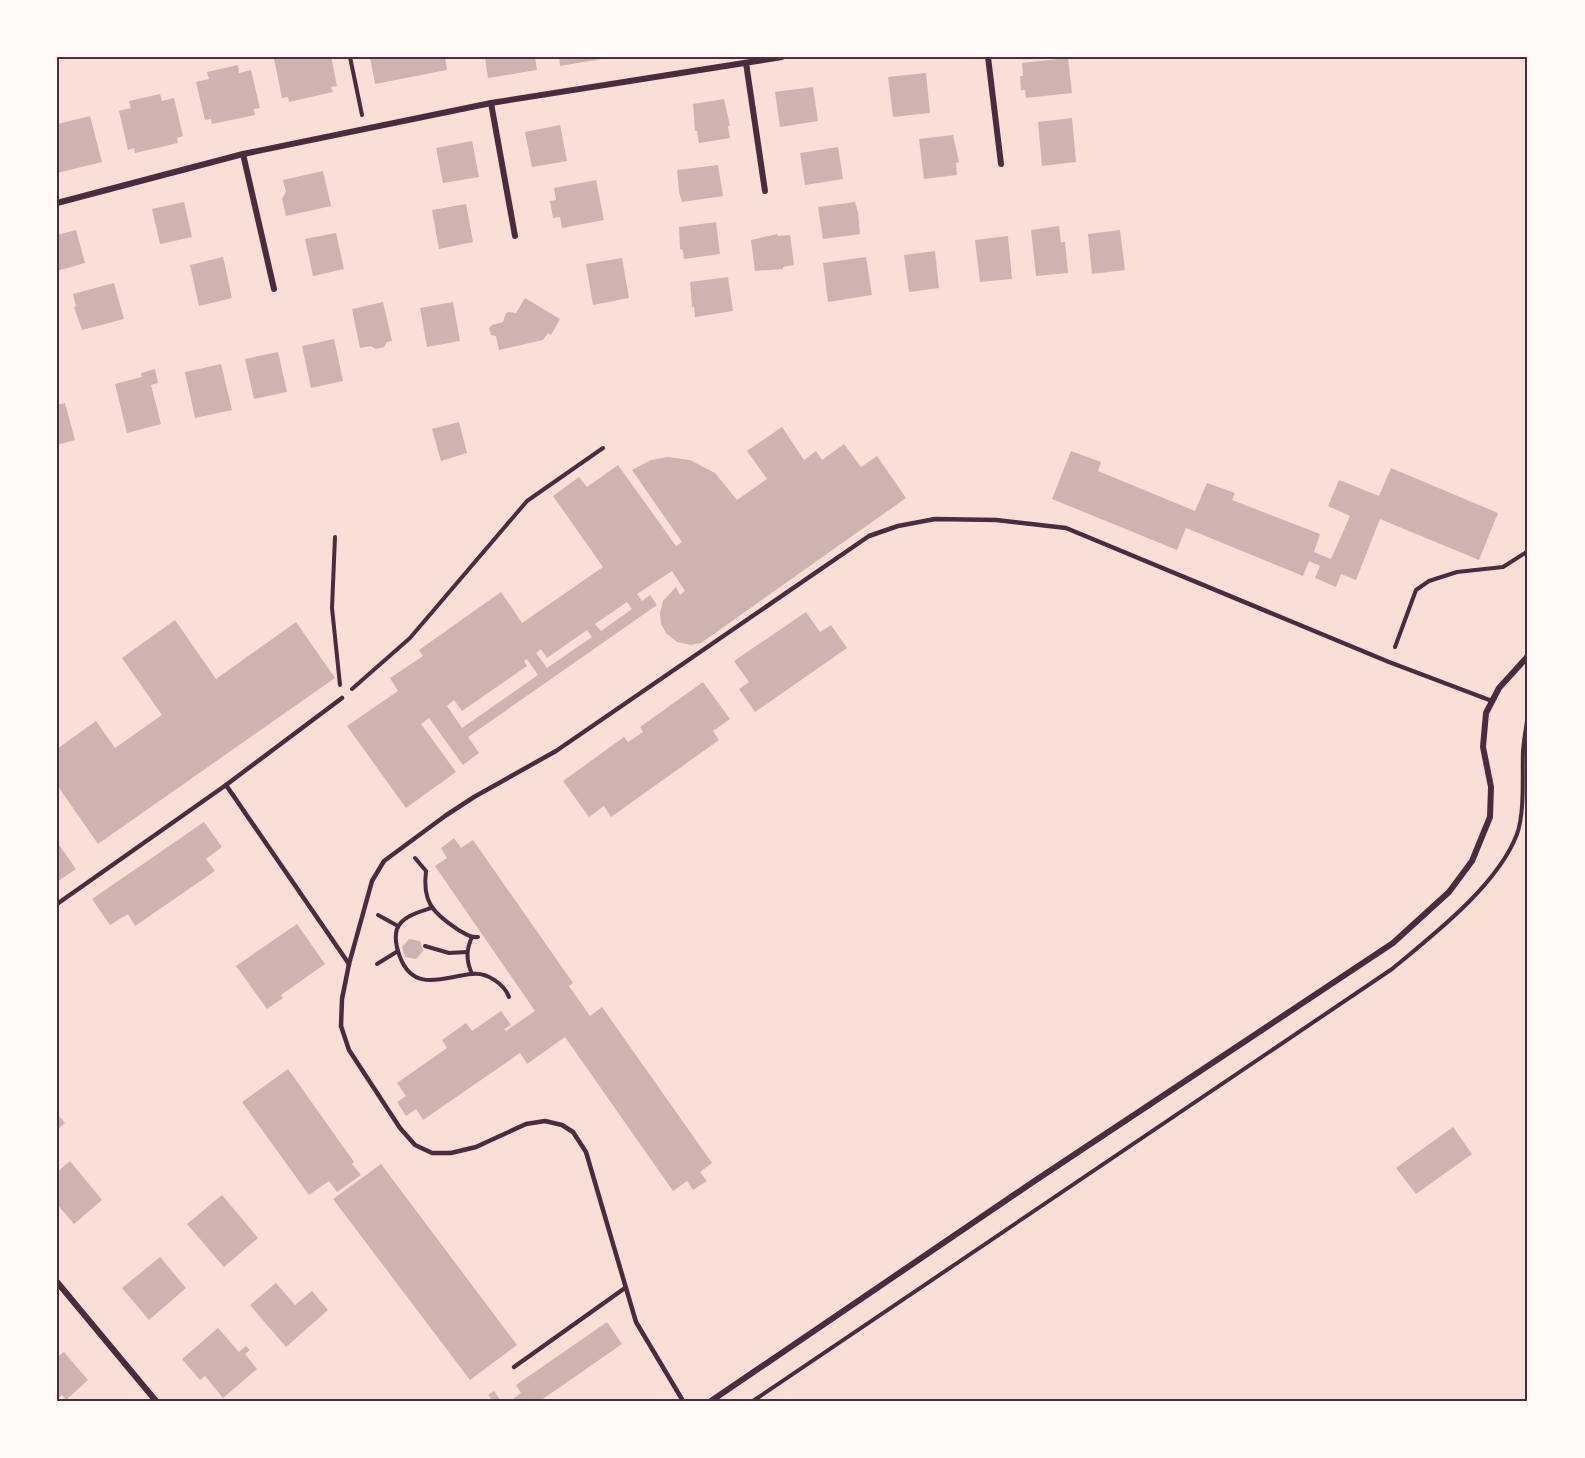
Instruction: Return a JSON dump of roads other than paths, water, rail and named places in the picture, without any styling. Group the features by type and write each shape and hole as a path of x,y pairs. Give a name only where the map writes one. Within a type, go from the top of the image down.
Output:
{"street":[{"path":"57,203 243,154 490,103 782,57"},
{"path":"988,57 1001,164"},
{"path":"746,63 765,191"},
{"path":"490,103 515,236"},
{"path":"243,154 274,289"},
{"path":"711,1401 1033,1182 1393,943 1449,892 1472,861 1490,817 1491,788 1483,747 1486,712 1498,688 1528,656"},
{"path":"57,1282 156,1401"}],"lane":[{"path":"682,1401 636,1322 586,1152 573,1132 562,1125 545,1121 526,1124 476,1147 451,1153 432,1153 415,1144 400,1128 349,1050 340,1026 342,999 349,964 372,881 384,861 474,797 556,751 869,536 907,524 935,519 996,520 1066,528 1389,662 1492,701"},
{"path":"57,904 226,785 342,698"},
{"path":"226,785 349,964"},
{"path":"514,1367 626,1288"}]}
